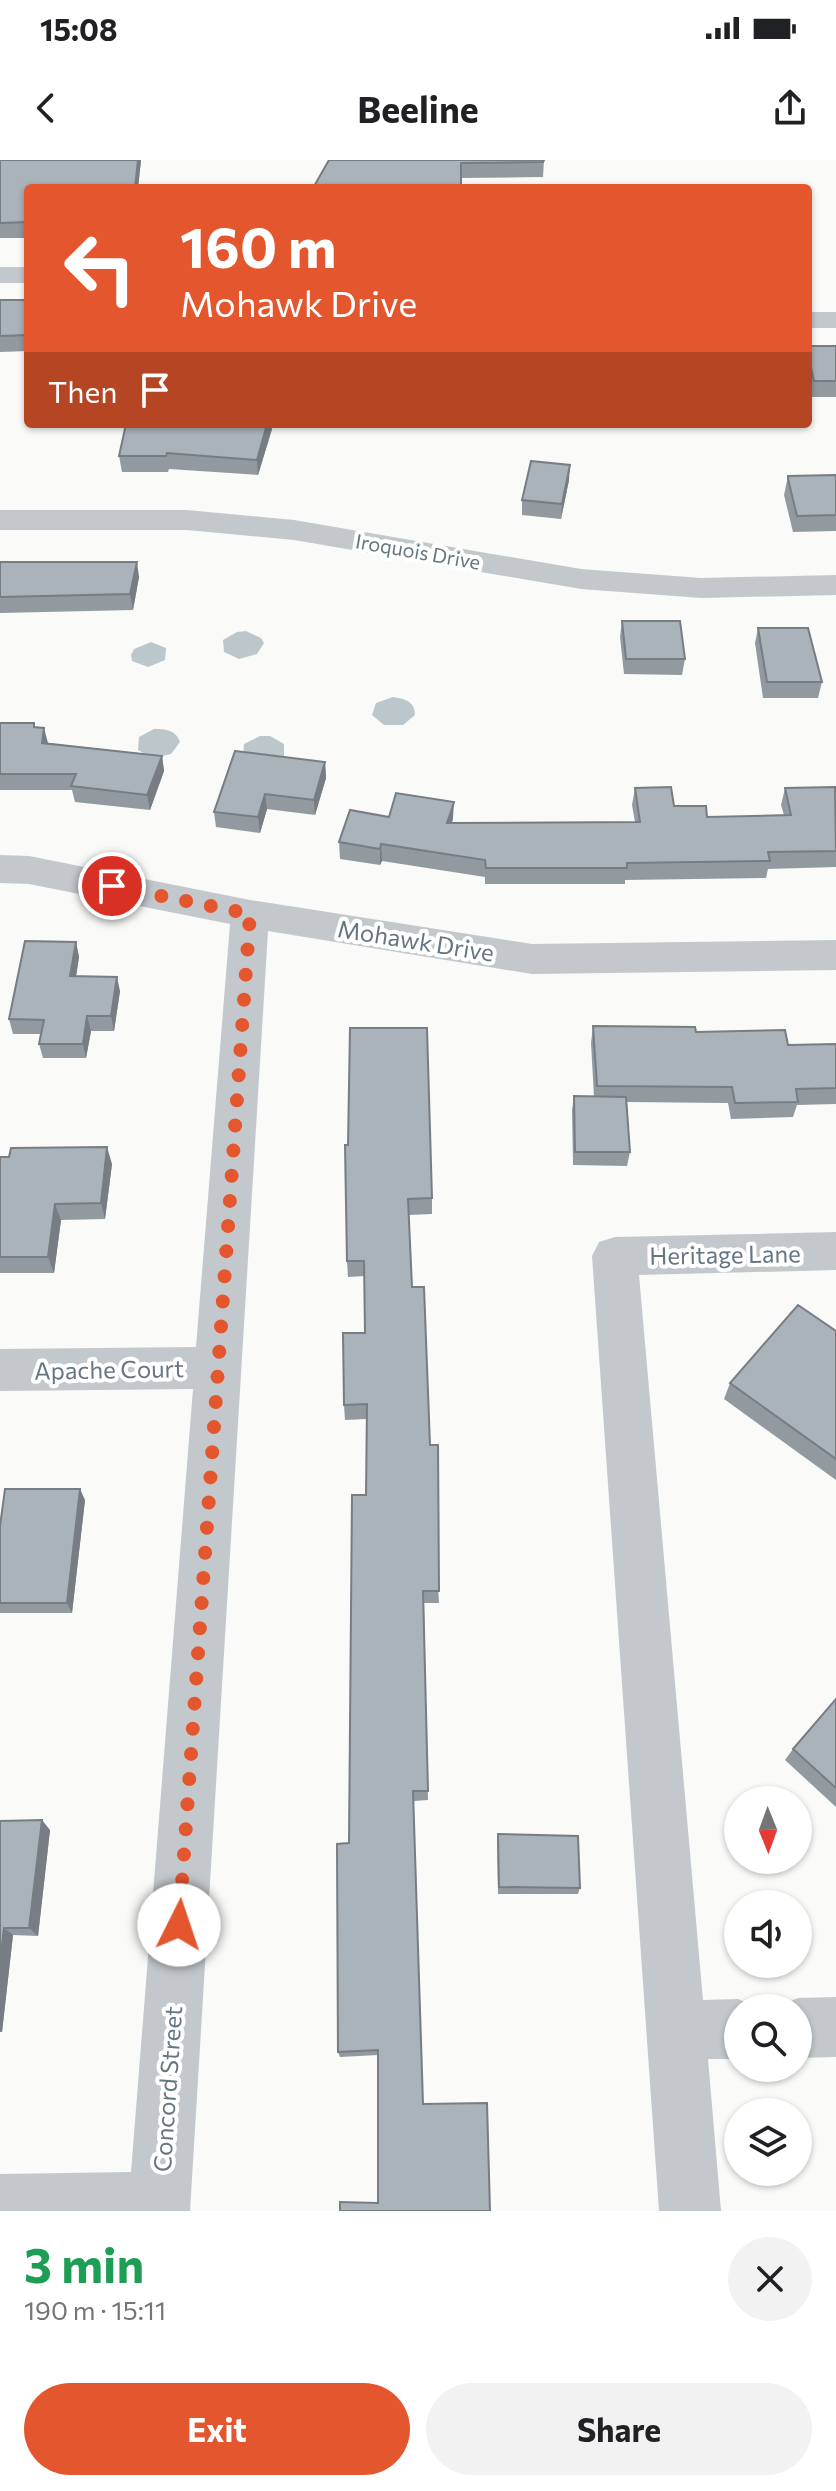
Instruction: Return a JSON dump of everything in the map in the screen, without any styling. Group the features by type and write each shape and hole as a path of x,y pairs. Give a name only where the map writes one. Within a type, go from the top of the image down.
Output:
{"street":[{"path":"0,275 24,275"},
{"path":"812,320 836,320"},
{"name":"Iroquois Drive","path":"0,520 187,520 294,530 581,579 701,588 836,585"},
{"name":"Mohawk Drive","path":"0,869 29,870 250,914 532,959 836,955"},
{"name":"Concord Street","path":"159,2207 250,914"},
{"name":"Heritage Lane","path":"674,2030 615,1256 836,1251"},
{"name":"Apache Court","path":"0,1370 218,1368"},
{"path":"812,2028 836,2027"},
{"path":"690,2211 674,2030 724,2029"},
{"path":"0,2205 159,2207"}],"shaded area":[{"path":"246,631 261,638 264,643 257,654 239,659 224,652 223,640"},
{"path":"151,642 166,648 165,660 148,667 132,661 134,649"},
{"path":"393,697 405,700 413,707 415,715 403,725 384,725 372,715 376,703"},
{"path":"154,729 176,735 180,742 171,754 152,758 138,750 139,737"},
{"path":"260,736 270,736 284,744 284,757 277,762 243,757 244,744"}],"building":[{"path":"0,160 138,160 135,184 24,184 24,222 0,223"},
{"path":"329,160 544,160 461,163 461,184 315,184"},
{"path":"0,300 24,300 24,335 0,336"},
{"path":"812,346 836,346 836,381 814,381"},
{"path":"125,428 266,428 257,460 167,453 166,456 119,456"},
{"path":"531,461 570,465 562,504 522,500"},
{"path":"836,475 836,515 797,516 788,476"},
{"path":"0,562 137,562 130,594 0,597"},
{"path":"622,621 680,621 685,659 626,659"},
{"path":"758,628 808,628 822,682 767,682"},
{"path":"0,723 34,723 34,727 44,728 42,743 162,756 147,795 71,786 76,774 0,774"},
{"path":"235,751 325,762 314,800 265,794 258,817 214,812"},
{"path":"671,787 674,806 706,806 707,817 791,815 785,788 835,787 836,851 768,852 770,861 627,863 627,868 486,868 485,860 381,844 380,849 339,842 350,810 389,817 396,793 454,802 447,823 640,822 635,788"},
{"path":"25,941 76,942 70,976 117,977 111,1016 87,1016 83,1044 39,1044 44,1020 9,1019"},
{"path":"593,1026 695,1027 696,1032 785,1030 788,1045 836,1044 836,1088 796,1089 798,1102 735,1103 732,1087 597,1086"},
{"path":"350,1028 427,1028 432,1198 408,1199 412,1287 424,1287 430,1445 438,1445 439,1591 423,1591 428,1791 413,1791 423,2104 487,2103 490,2211 340,2211 340,2202 378,2203 378,2050 338,2052 337,1844 349,1843 352,1495 366,1495 367,1404 344,1405 343,1333 365,1333 364,1261 347,1261 345,1145 348,1145"},
{"path":"574,1096 626,1097 630,1152 575,1152"},
{"path":"107,1147 101,1203 55,1204 48,1257 0,1257 0,1157 9,1157 11,1148"},
{"path":"798,1305 836,1331 836,1459 730,1383"},
{"path":"5,1489 80,1489 67,1603 0,1603 0,1526"},
{"path":"836,1699 836,1788 793,1749"},
{"path":"42,1820 29,1928 4,1928 0,1962 0,1821"},
{"path":"498,1834 578,1836 580,1888 499,1887"}],"route":[{"path":"112,886 250,914 179,1925"}]}
